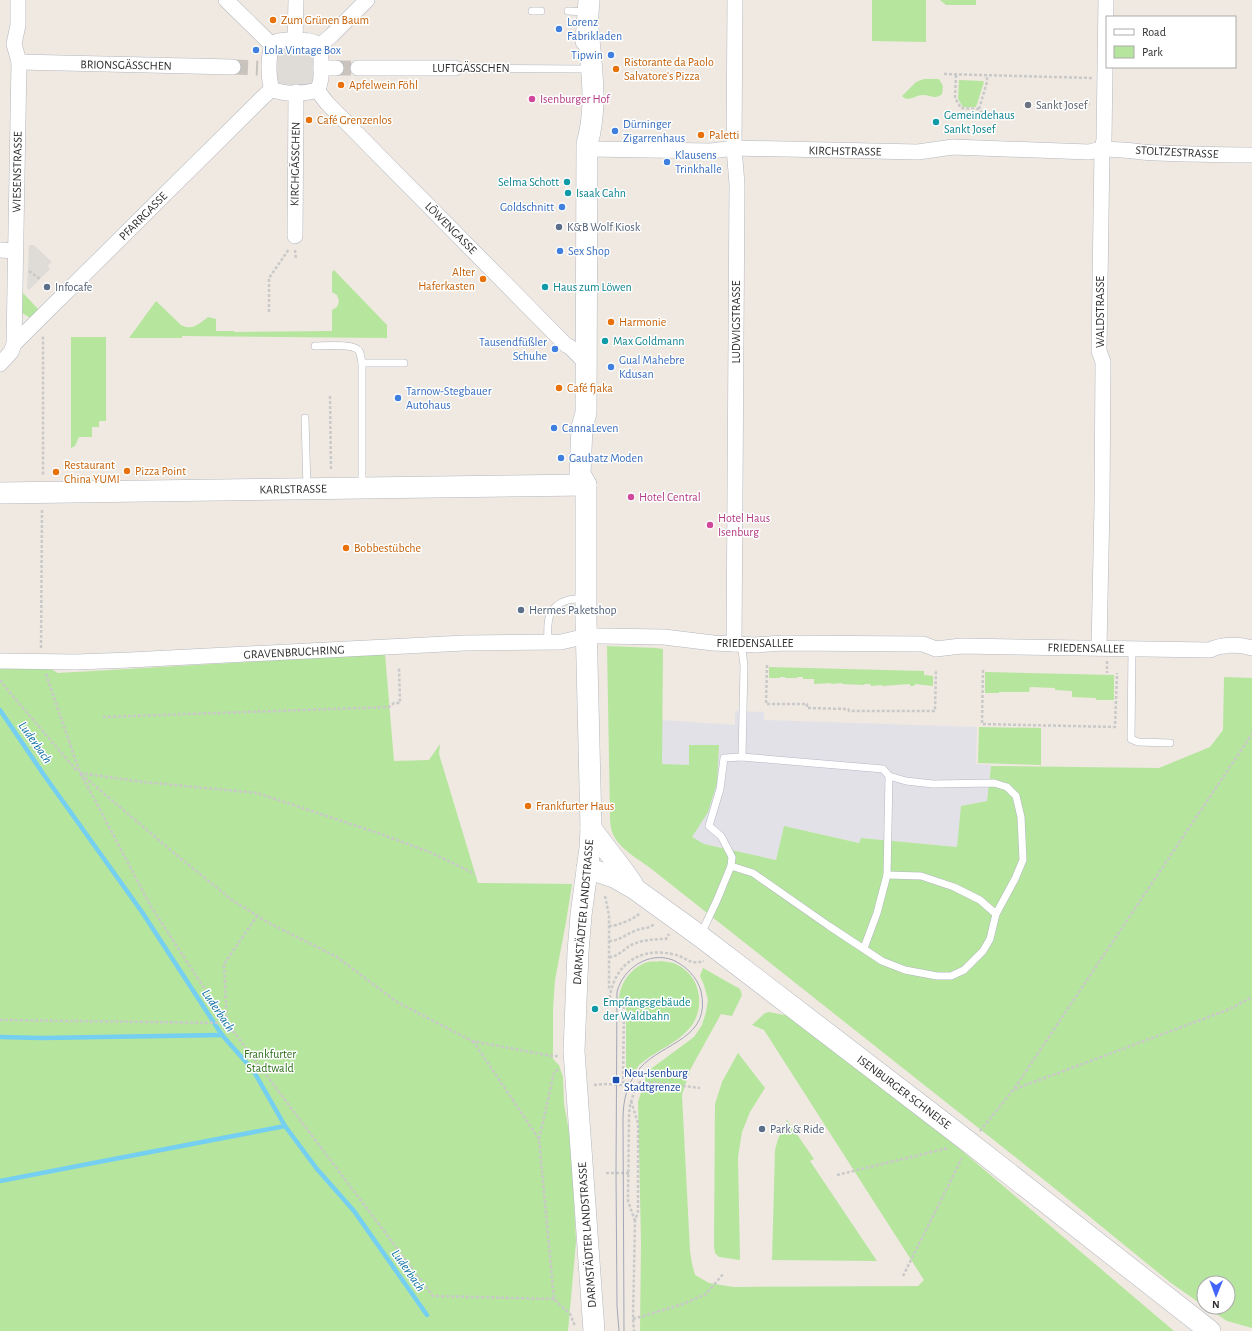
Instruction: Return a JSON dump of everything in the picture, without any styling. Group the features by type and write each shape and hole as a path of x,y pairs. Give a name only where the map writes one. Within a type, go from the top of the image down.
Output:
{"main road":[{"path":"587,146 583,130 582,95 588,13"},
{"path":"586,485 593,475 591,426 586,413 587,146 591,130 593,96 588,13"},
{"name":"KARLSTRASSE","path":"0,493 586,485"},
{"name":"DARMSTÄDTER LANDSTRASSE","path":"586,485 586,598 590,828 588,868 581,915 578,952 574,1054 594,1331"},
{"path":"590,828 623,870 635,889"},
{"name":"ISENBURGER SCHNEISE","path":"588,868 614,877 635,889 700,936 970,1143 1210,1331"}],"street":[{"name":"WIESENSTRASSE","path":"14,344 7,251 17,207 18,62 14,44 18,25 18,0"},
{"path":"226,0 272,45"},
{"path":"292,40 296,0"},
{"path":"319,46 367,0"},
{"name":"LUDWIGSTRASSE","path":"735,0 734,148 737,192 739,644"},
{"name":"WALDSTRASSE","path":"1099,648 1103,362 1100,351 1102,149 1104,141 1106,0"},
{"path":"292,40 310,41 319,46 322,52 329,68 317,90 310,92 278,92 272,89 264,68 272,45 278,41 292,40"},
{"name":"BRIONSGÄSSCHEN","path":"18,62 233,67"},
{"name":"LUFTGÄSSCHEN","path":"358,68 455,68"},
{"name":"PFARRGASSE","path":"0,364 12,352 14,344 272,89"},
{"name":"LÖWENGASSE","path":"317,90 327,103 560,339 587,364"},
{"name":"KIRCHGÄSSCHEN","path":"294,241 296,92"},
{"name":"KIRCHSTRASSE","path":"587,146 711,151 734,148 918,152 953,148 1089,152 1102,149"},
{"name":"STOLTZESTRASSE","path":"1102,149 1131,150 1154,153 1252,155"},
{"name":"FRIEDENSALLEE","path":"587,636 664,637 707,643 739,644 923,644 936,649 962,646 1210,650 1217,646 1234,645 1252,648"},
{"name":"GRAVENBRUCHRING","path":"0,661 41,660 76,662 130,660 465,643 548,642 567,641 587,636"},
{"name":"FRIEDENSALLEE","path":"1210,650 1216,654 1245,655 1252,653"}],"lane":[{"path":"532,11 541,11"},
{"path":"568,11 588,13"},
{"name":"LUFTGÄSSCHEN","path":"455,68 583,69"},
{"path":"315,346 352,346 358,350 360,354 362,363 362,488"},
{"path":"362,363 404,363"},
{"path":"305,418 307,489"},
{"path":"548,642 548,617 555,607 568,600 586,598"},
{"path":"739,644 742,650 744,665 742,757"},
{"path":"1132,648 1131,739 1138,742 1170,743"},
{"path":"700,936 731,866 732,856 721,836 709,826 720,789 724,758 742,757 883,769 889,776 906,781 933,784 994,783 1007,786 1016,796 1021,817 1023,860 1015,879 996,914 990,939 983,951 964,970 951,976 937,976 905,970 882,961 753,873 731,866"},
{"path":"864,948 877,913 887,875 889,776"},
{"path":"887,875 921,876 954,887 980,900 996,914"}],"path":[{"path":"944,74 1095,78"},
{"path":"956,75 955,98 961,108 979,109 983,114"},
{"path":"979,109 987,82 987,75"},
{"path":"1074,104 1094,104"},
{"path":"269,312 269,278 294,241"},
{"path":"25,268 40,280"},
{"path":"330,396 331,478"},
{"path":"41,660 80,773 150,905 227,1023 433,1296 554,1299"},
{"path":"767,665 766,704 807,704 807,708 848,709 848,711 935,711 936,669"},
{"path":"102,717 389,707 394,703 400,703 399,668"},
{"path":"983,670 982,724 1115,727 1117,673"},
{"path":"0,680 80,773 232,900 258,916 337,957 397,1002 472,1041 552,1056 574,1054"},
{"path":"903,1276 970,1143 1014,1090 1252,734"},
{"path":"80,773 143,782 257,793 385,835 432,853 475,874"},
{"path":"605,896 609,915 609,1007 624,1006 623,1082"},
{"path":"609,926 614,926 636,917 641,912"},
{"path":"227,1023 224,964 258,916"},
{"path":"609,941 615,941 635,930 653,926 655,923"},
{"path":"609,957 614,957 631,946 646,940 666,939 670,934"},
{"path":"609,1000 611,987 616,976 635,958 647,953 660,952 673,954 694,963 705,960"},
{"path":"1014,1090 1230,1009 1252,997"},
{"path":"0,1020 227,1023"},
{"path":"472,1041 539,1139"},
{"path":"574,1054 554,1073 539,1139 554,1299 570,1314 576,1331"},
{"path":"592,1085 622,1085 623,1082 627,1082 636,1087"},
{"path":"635,1221 628,1201 630,1173 629,1117 631,1101 636,1087 640,1082 700,1088"},
{"path":"631,1101 638,1123 638,1211 635,1221 634,1331"},
{"path":"837,1175 970,1143"},
{"path":"606,1173 630,1173"},
{"path":"633,1319 683,1304 706,1294 724,1273"}],"shaded area":[{"path":"303,44 314,50 316,82 306,89 278,84 274,63 279,48"},
{"path":"29,245 34,245 52,262 48,266 50,269 29,290 27,288"},
{"path":"735,711 764,712 764,720 977,727 976,764 991,765 987,801 961,806 958,847 861,838 860,843 784,826 776,860 704,844 701,849 661,791 662,720 735,725"}],"green space":[{"path":"872,0 926,0 926,42 872,41"},
{"path":"940,0 976,0 976,5 946,5"},
{"path":"924,79 939,79 943,86 942,94 937,97 920,95 909,99 902,96 916,82"},
{"path":"959,80 984,82 976,107 963,107 958,99"},
{"path":"334,270 387,325 387,338 182,336 182,338 129,338 156,301 185,327 195,326 208,317 216,319 216,331 332,331 332,310 337,307 339,301 337,295 332,292 332,272"},
{"path":"21,276 23,276 23,293 39,310 30,318 21,312"},
{"path":"71,337 106,337 106,421 99,421 99,427 92,427 92,437 79,437 75,446 71,448"},
{"path":"607,646 663,649 662,764 689,765 689,745 719,745 717,783 708,812 692,837 704,844 776,860 784,826 859,843 861,838 957,847 961,806 987,801 991,766 1159,768 1210,747 1223,730 1224,677 1252,678 1252,1328 1227,1321 1218,1315 1236,1315 1236,1275 1196,1275 1196,1300 1171,1283 1053,1187 649,867 630,854 621,846 614,836 610,822"},
{"name":"Frankfurter Stadtwald","path":"385,654 394,761 429,760 440,744 439,754 478,883 572,884 555,980 553,1009 553,1059 559,1065 563,1077 564,1104 571,1142 576,1242 568,1331 0,1331 0,668 49,668 58,673"},
{"path":"769,667 924,671 924,675 933,676 933,686 915,684 914,686 910,686 910,684 871,686 870,684 864,685 842,683 814,684 814,679 803,679 803,677 769,678"},
{"path":"985,672 1114,675 1114,700 1096,700 1096,698 1072,697 1072,691 1055,690 1055,688 1030,687 1029,692 985,693"},
{"path":"979,727 1041,728 1041,765 978,763"},
{"path":"661,961 676,964 692,977 699,994 697,1014 693,1023 683,1035 639,1065 630,1078 626,1076 626,1001 619,1001 621,988 627,977 636,968 648,962"},
{"path":"703,968 740,989 742,995 732,1016 721,1014 690,1070 682,1095 690,1251 695,1275 709,1283 733,1287 918,1286 924,1280 764,1030 752,1025 765,1013 769,1012 789,1016 955,1145 1174,1331 640,1331 641,1242 638,1102 648,1071 694,1037 702,1025 708,1000 700,976"},
{"path":"738,1053 765,1088 750,1112 742,1132 738,1157 740,1260 719,1257 715,1253 714,1246 715,1104 722,1082"},
{"path":"787,1120 814,1159 810,1161 877,1261 772,1260 775,1150 778,1139"}],"waterway":[{"name":"Luderbach","path":"0,710 44,775 142,912 222,1035 253,1070 285,1126 317,1169 354,1211 427,1315"},
{"path":"0,1037 42,1038 222,1035"},
{"path":"0,1181 285,1126"}],"tunnel":[{"path":"233,67 258,68"},
{"path":"336,68 358,68"}],"tram line":[{"path":"619,1331 617,1306 616,1173 617,992 620,983 631,969 646,960 664,958 678,962 694,977 701,991 702,1007 699,1020 693,1030 650,1059 640,1068 632,1080 625,1098 623,1119 624,1331"}],"place":[{"name":"Zum Grünen Baum","path":"273,20"},
{"name":"Lorenz Fabrikladen","path":"559,29"},
{"name":"Lola Vintage Box","path":"256,50"},
{"name":"Tipwin","path":"611,55"},
{"name":"Ristorante da Paolo Salvatore's Pizza","path":"616,69"},
{"name":"Apfelwein Föhl","path":"341,85"},
{"name":"Isenburger Hof","path":"532,99"},
{"name":"Sankt Josef","path":"1028,105"},
{"name":"Café Grenzenlos","path":"309,120"},
{"name":"Gemeindehaus Sankt Josef","path":"936,122"},
{"name":"Dürninger Zigarrenhaus","path":"615,131"},
{"name":"Paletti","path":"701,135"},
{"name":"Klausens Trinkhalle","path":"667,162"},
{"name":"Selma Schott","path":"567,182"},
{"name":"Isaak Cahn","path":"568,193"},
{"name":"Goldschnitt","path":"562,207"},
{"name":"K&B Wolf Kiosk","path":"559,227"},
{"name":"Sex Shop","path":"560,251"},
{"name":"Alter Haferkasten","path":"483,279"},
{"name":"Infocafe","path":"47,287"},
{"name":"Haus zum Löwen","path":"545,287"},
{"name":"Harmonie","path":"611,322"},
{"name":"Max Goldmann","path":"605,341"},
{"name":"Tausendfüßler Schuhe","path":"555,349"},
{"name":"Gual Mahebre Kdusan","path":"611,367"},
{"name":"Café fjaka","path":"559,388"},
{"name":"Tarnow-Stegbauer Autohaus","path":"398,398"},
{"name":"CannaLeven","path":"554,428"},
{"name":"Gaubatz Moden","path":"561,458"},
{"name":"Pizza Point","path":"127,471"},
{"name":"Restaurant China YUMI","path":"56,472"},
{"name":"Hotel Central","path":"631,497"},
{"name":"Hotel Haus Isenburg","path":"710,525"},
{"name":"Bobbestübche","path":"346,548"},
{"name":"Hermes Paketshop","path":"521,610"},
{"name":"Frankfurter Haus","path":"528,806"},
{"name":"Empfangsgebäude der Waldbahn","path":"595,1009"},
{"name":"Neu-Isenburg Stadtgrenze","path":"616,1080"},
{"name":"Park & Ride","path":"762,1129"}]}
